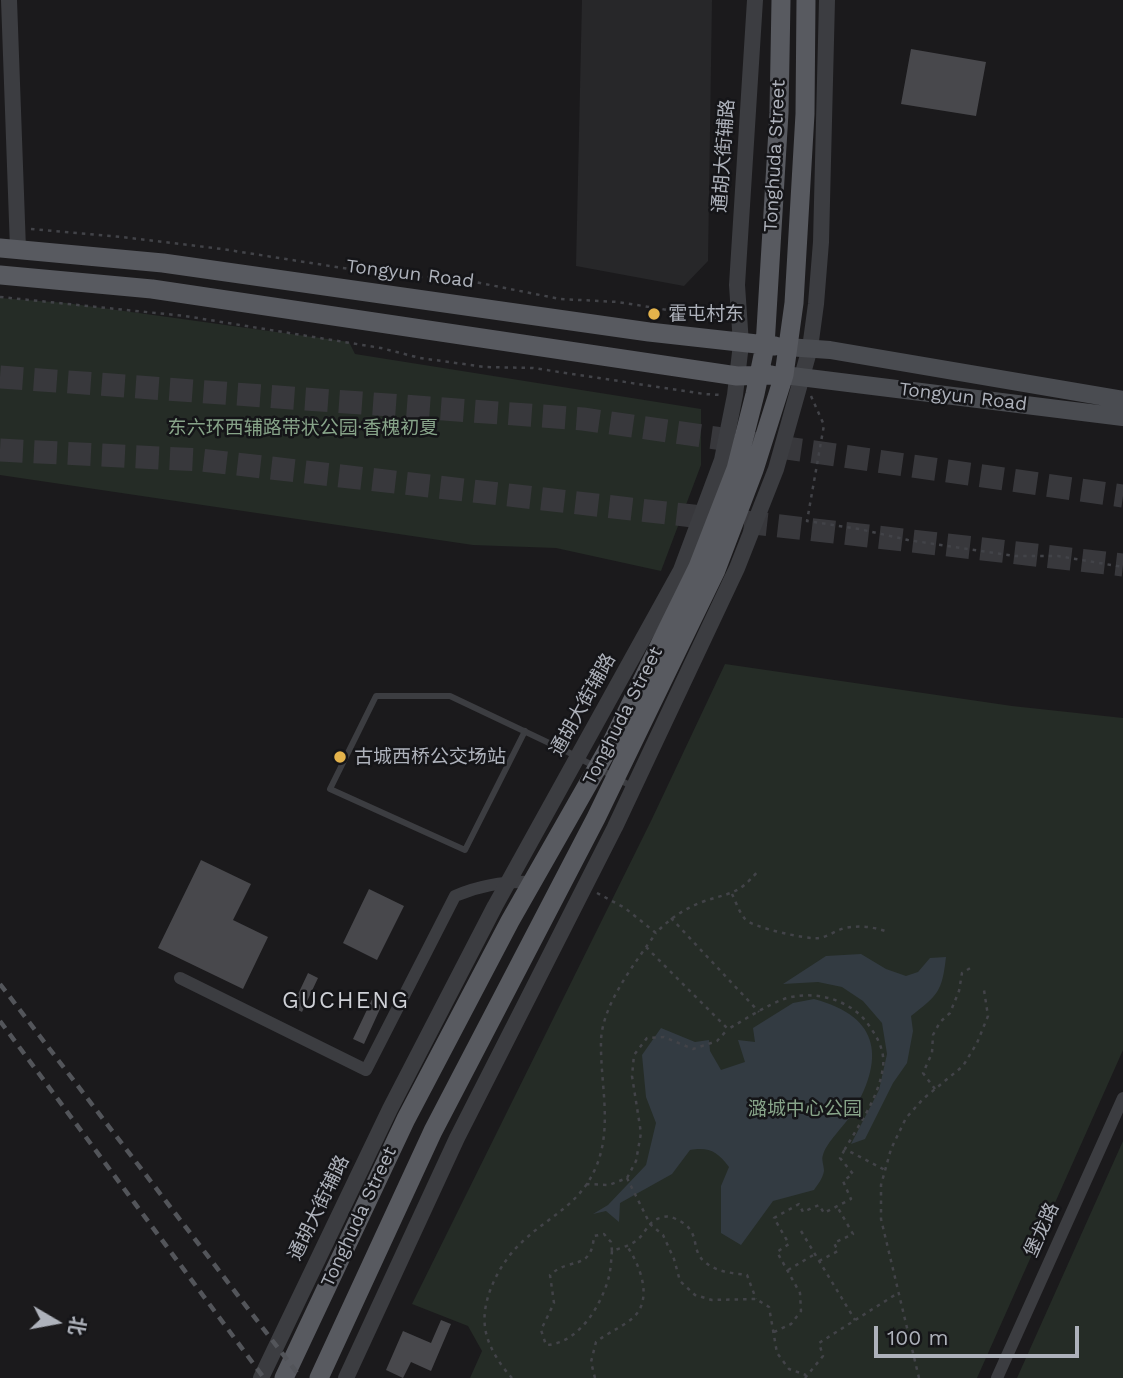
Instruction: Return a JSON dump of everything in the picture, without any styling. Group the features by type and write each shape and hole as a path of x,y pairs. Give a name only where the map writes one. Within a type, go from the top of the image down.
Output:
{"main road":[{"name":"Tonghuda Street","path":"284,1378 406,1119 533,882 598,768 698,567 736,469 765,346 779,113 781,0"},
{"name":"Tonghuda Street","path":"319,1378 433,1131 624,782 716,570 793,375 787,346 794,303 805,114 806,0"},
{"name":"Tongyun Road","path":"9,248 163,262 741,344 810,348 1116,407"},
{"name":"Tongyun Road","path":"0,275 152,289 736,385 760,375 793,375 952,397 1116,407"}],"street":[{"path":"9,0 17,228 9,248"},
{"name":"通胡大街辅路","path":"261,1378 390,1109 509,881 681,570 722,460 741,344 737,285 755,0"},
{"path":"793,375 810,348 821,242 827,0"},
{"path":"346,1378 457,1138 615,827 624,782"},
{"path":"180,978 366,1070 455,896 478,887 509,881 533,882"},
{"name":"堡龙路","path":"997,1378 1123,1098"}],"lane":[{"path":"524,731 465,850 330,789 376,696 450,696 524,731 578,757 624,782"}],"path":[{"name":"Tongyun Road","path":"17,228 210,247 400,277 450,277 560,299 618,302 740,322"},
{"path":"0,298 185,316 381,348 420,358 485,367 533,368 704,394 736,385"},
{"path":"793,375 824,425 807,521 1015,556 1058,556 1123,567"},
{"path":"512,1378 493,1350 485,1329 484,1312 506,1257 578,1196 596,1167 606,1105 601,1039 618,991 656,933 671,918 701,902 732,894 746,886 758,871"},
{"path":"585,886 625,908 656,933"},
{"path":"732,894 745,920 754,926 796,937 818,938 845,928 870,926 888,932"},
{"path":"671,918 759,1012"},
{"path":"646,947 728,1030"},
{"path":"935,1089 923,1073 932,1053 933,1035 940,1022 950,1013 959,991 962,973 972,967"},
{"path":"919,1378 881,1219 881,1185 891,1149 906,1118 963,1066 977,1043 988,1016 984,990"},
{"path":"586,1184 609,1185 627,1178 636,1161 641,1133 632,1076 634,1055 647,1038 664,1037 693,1049 717,1041 728,1030 786,999 807,996 826,998 849,1006 865,1018 879,1040 884,1063 879,1087 840,1158 853,1174 843,1181 851,1199 824,1213 819,1205 803,1212 799,1204 774,1219 789,1244 777,1252 800,1293 801,1311 791,1324 774,1332"},
{"path":"845,1149 885,1170"},
{"path":"627,1178 650,1224 663,1235 680,1281 695,1295 712,1300 756,1299 769,1307 777,1353 789,1369 805,1376 822,1356 819,1342 898,1293"},
{"path":"819,1261 838,1251 834,1243 853,1234 837,1207"},
{"path":"612,1251 627,1246 642,1235 657,1218 669,1216 684,1223 695,1235 697,1250 703,1261 721,1271 747,1275 756,1299"},
{"path":"801,1231 855,1320"},
{"path":"604,1234 611,1242 612,1251 608,1280 596,1306 579,1332 554,1345 546,1345 541,1330 554,1303 550,1275 560,1266 588,1258 593,1248 594,1236 604,1234"},
{"path":"595,1378 591,1362 596,1342 631,1321 641,1310 643,1286 639,1263 627,1246"},
{"path":"787,1270 815,1254"}],"shaded area":[{"path":"582,0 712,0 708,261 684,286 576,266"},
{"path":"861,954 886,969 906,976 918,972 930,958 946,957 943,978 937,992 911,1016 913,1031 907,1063 893,1083 865,1139 851,1144 879,1090 887,1054 882,1023 863,1001 842,987 818,982 783,984 826,956"},
{"path":"814,999 837,1007 865,1029 871,1043 872,1059 862,1095 825,1150 822,1158 823,1174 814,1190 773,1201 741,1245 721,1233 721,1186 729,1167 712,1151 697,1149 690,1150 672,1174 620,1203 619,1222 606,1211 593,1214 608,1205 646,1165 656,1123 646,1097 642,1055 661,1028 695,1042 709,1040 710,1051 721,1070 745,1062 738,1040 755,1042 753,1028 793,1003"}],"green space":[{"name":"东六环西辅路带状公园·香槐初夏","path":"0,298 66,303 349,342 355,354 701,409 701,465 661,571 556,548 473,545 0,475"},
{"name":"潞城中心公园","path":"725,664 1012,706 1123,718 1123,1050 977,1378 470,1378 482,1351 468,1326 412,1304 651,821"},
{"path":"1123,1141 1123,1378 1017,1378"}],"building":[{"path":"911,49 986,62 976,116 901,104"},
{"path":"201,860 251,884 233,920 268,937 243,989 158,948"},
{"path":"369,889 404,906 377,960 343,943"},
{"path":"308,973 318,978 302,1012 292,1007"},
{"path":"375,993 385,998 364,1044 353,1039"},
{"path":"441,1320 451,1324 431,1371 411,1362 403,1378 386,1370 403,1331 431,1343"}],"tunnel":[{"path":"0,377 583,419 1123,496"},
{"path":"0,450 201,460 1123,565"}],"railway":[{"path":"0,984 301,1378"},
{"path":"0,1021 264,1378"}],"place":[{"name":"霍屯村东","path":"654,314"},
{"name":"古城西桥公交场站","path":"340,757"}],"district":[{"name":"GUCHENG","path":"346,1001"}]}
